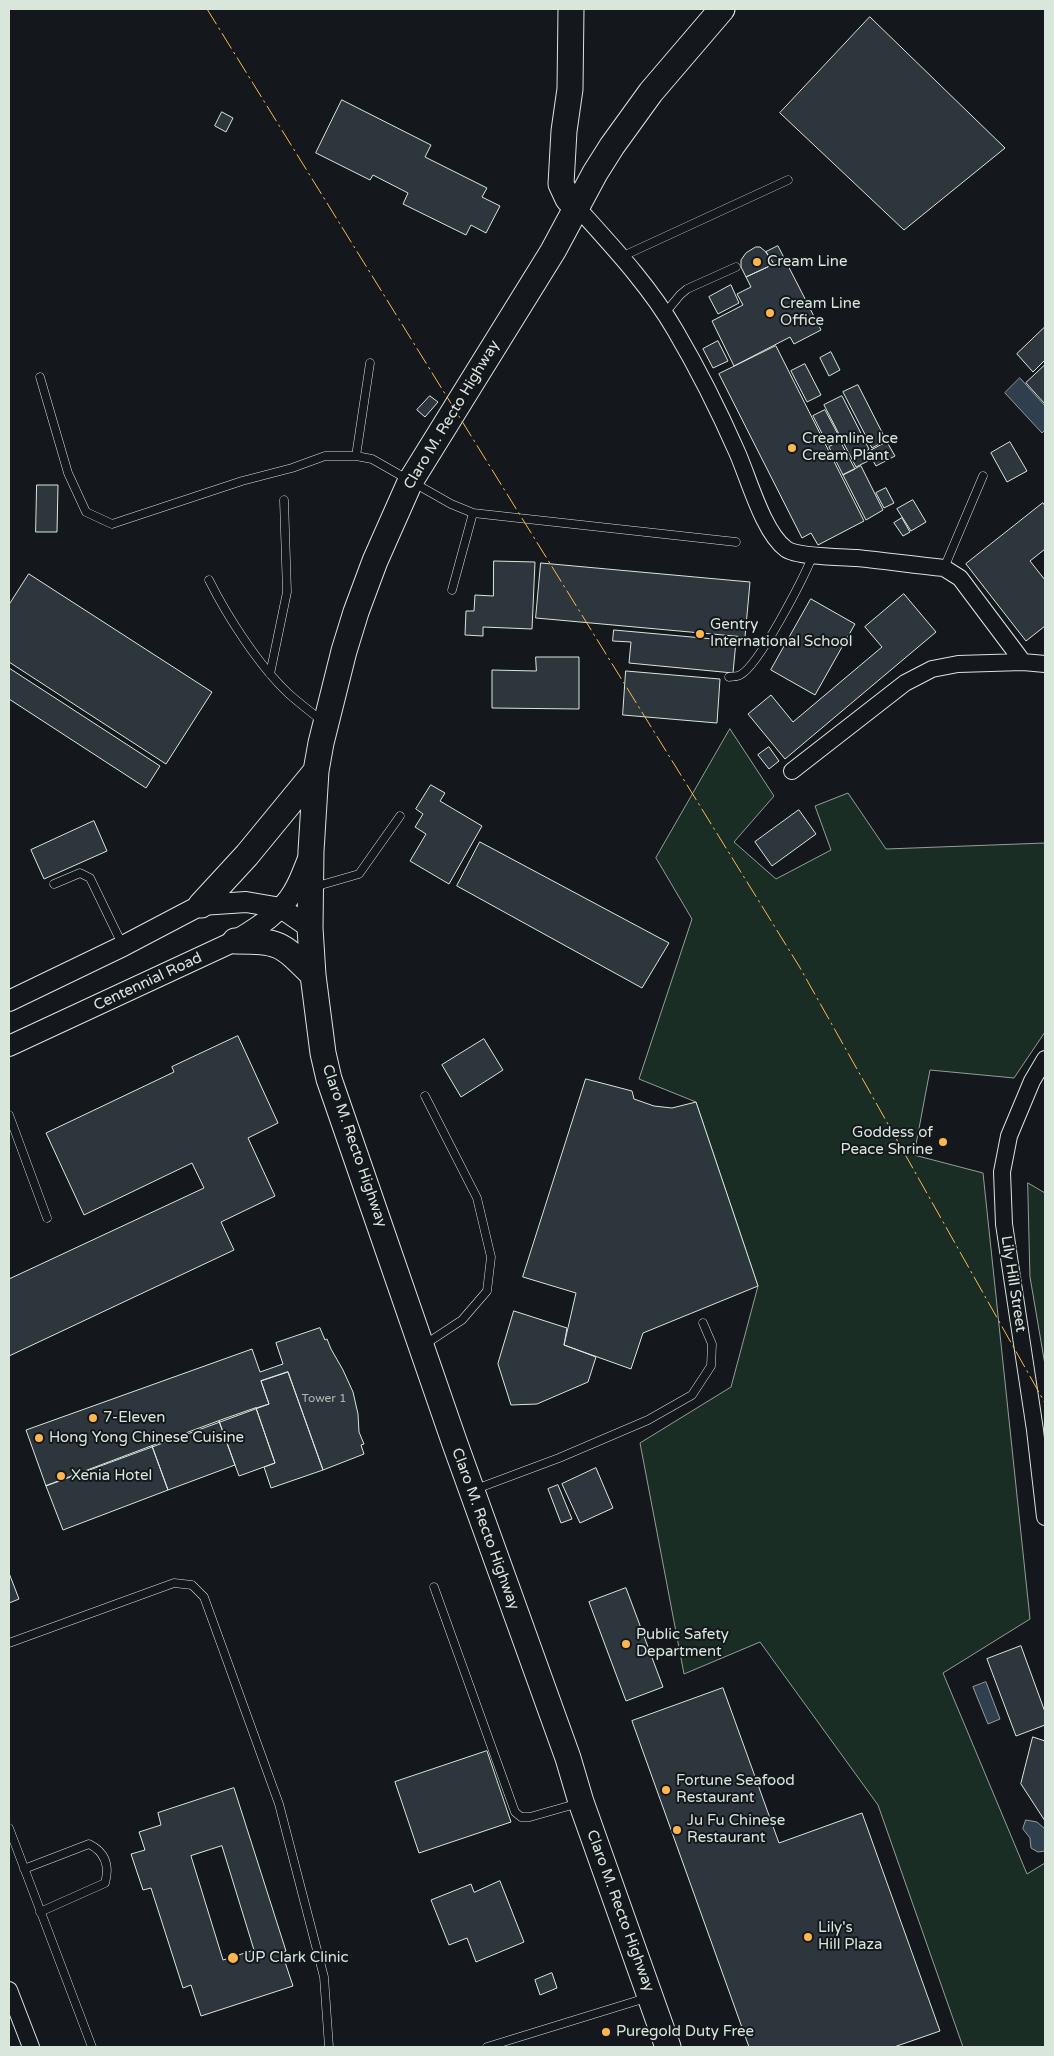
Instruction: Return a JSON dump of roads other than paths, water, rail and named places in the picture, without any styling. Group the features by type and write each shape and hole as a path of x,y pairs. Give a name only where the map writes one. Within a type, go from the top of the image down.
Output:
{"main road":[{"path":"571,9 570,88 560,184 568,199 576,206"},
{"name":"Claro M. Recto Highway","path":"668,2047 329,1079 323,1053 313,975 310,888 316,771 325,724 356,612 375,561 410,482 542,268 612,146 668,70 722,9"},
{"path":"201,905 247,855 316,771"},
{"path":"235,941 265,941 279,945 291,953 313,975"}],"street":[{"path":"576,206 620,256 665,313 712,399 766,523 775,539 788,551 944,568 960,578 1023,662"},
{"path":"792,771 905,683 932,669 958,664 1023,662 1045,664"},
{"name":"Centennial Road","path":"9,1046 235,941 259,926 281,908 294,891 311,851"},
{"path":"9,1001 123,946 201,905 246,902 281,908 310,928"},
{"name":"Lily Hill Street","path":"1045,1059 1032,1081 1009,1136 1002,1172 1004,1224 1035,1430 1045,1517"},
{"path":"9,1990 31,2047"}],"lane":[{"path":"620,256 788,180"},
{"path":"665,313 680,295 687,290 736,268"},
{"path":"356,456 370,363"},
{"path":"40,376 68,472 86,512 112,524 242,480 292,468 326,456 356,456 372,459 451,504 473,513 736,542"},
{"path":"944,568 983,476"},
{"path":"270,674 287,592 284,500"},
{"path":"452,590 473,513"},
{"path":"729,677 740,676 750,667 804,575 813,555"},
{"path":"209,580 222,607 270,674 289,694 325,724"},
{"path":"310,888 359,874 400,816"},
{"path":"54,884 80,873 90,878 123,946"},
{"path":"422,1346 462,1320 487,1291 491,1257 477,1198 426,1096"},
{"path":"9,1115 11,1131 47,1218"},
{"path":"472,1491 559,1458 648,1420 692,1395 711,1366 712,1344 703,1323"},
{"path":"9,1643 174,1583 192,1585 204,1598 278,1804 324,1977 329,2047"},
{"path":"434,1587 515,1812 521,1817 530,1817 581,1802"},
{"path":"9,1828 92,2047"},
{"path":"24,1869 89,1844 98,1849 106,1859 108,1873 105,1883 40,1912"},
{"path":"487,2047 650,1996"}],"water":[{"path":"1020,378 1045,406 1045,430 1042,433 1005,393"},
{"path":"986,1682 1000,1719 988,1724 973,1687"},
{"path":"1026,1820 1037,1822 1045,1829 1045,1851 1038,1852 1031,1848 1030,1838 1023,1829"}],"place":[{"name":"Cream Line","path":"757,262"},
{"name":"Cream Line Office","path":"770,313"},
{"name":"Creamline Ice Cream Plant","path":"792,448"},
{"name":"Gentry International School","path":"700,634"},
{"name":"Goddess of Peace Shrine","path":"943,1142"},
{"name":"7-Eleven","path":"93,1418"},
{"name":"Hong Yong Chinese Cuisine","path":"39,1438"},
{"name":"Xenia Hotel","path":"61,1476"},
{"name":"Public Safety Department","path":"626,1644"},
{"name":"Fortune Seafood Restaurant","path":"666,1790"},
{"name":"Ju Fu Chinese Restaurant","path":"677,1830"},
{"name":"Lily's Hill Plaza","path":"808,1937"},
{"name":"UP Clark Clinic","path":"233,1958"},
{"name":"Puregold Duty Free","path":"606,2032"}]}
